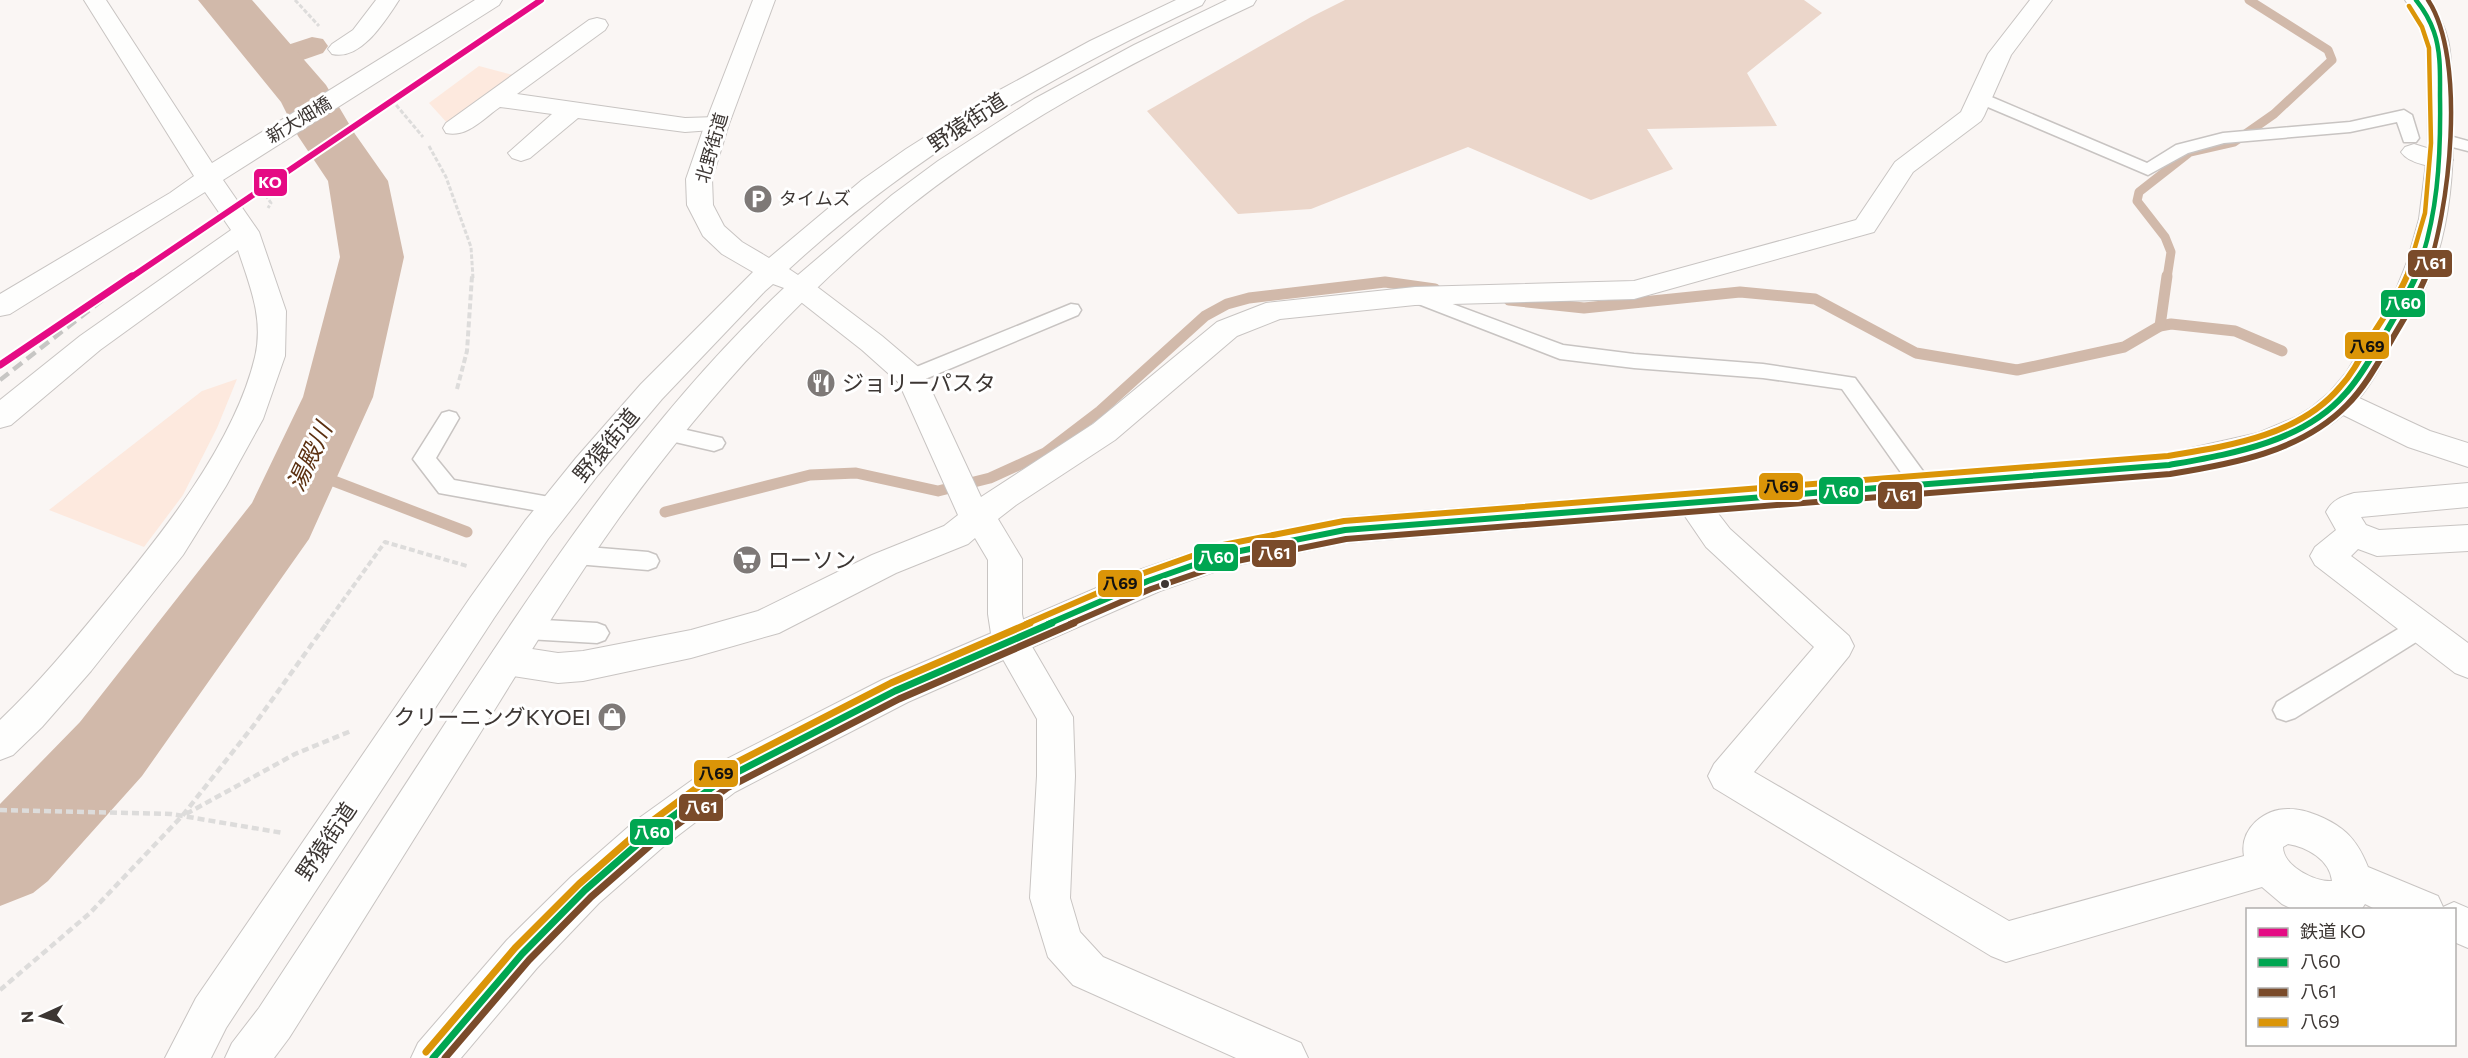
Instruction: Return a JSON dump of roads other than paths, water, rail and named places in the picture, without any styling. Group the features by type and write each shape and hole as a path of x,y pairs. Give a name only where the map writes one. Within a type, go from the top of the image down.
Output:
{"street":[{"path":"1,742 29,716 78,661 171,546 215,478 248,419 270,356 272,311 246,232 94,0"},
{"path":"340,49 361,35 388,0"},
{"name":"新大畑橋","path":"0,308 179,199 238,157 491,0"},
{"name":"北野街道","path":"764,0 717,124 699,180 700,205 713,230 739,253 802,289 856,330 911,377"},
{"name":"野猿街道","path":"187,1058 211,1013 501,581 555,506 660,381 770,271 832,217 887,176 992,105 1094,48 1194,0"},
{"name":"野猿街道","path":"247,1058 274,1023 576,555 610,506 723,369 843,249 892,208 1004,129 1063,92 1124,58 1245,0"},
{"path":"507,660 558,668 583,666 691,644 767,622 874,569 956,535 974,510 1005,496 1104,432 1227,329 1276,310 1422,296 1634,290 1865,226 1904,167 1972,116 2000,54 2041,0"},
{"path":"433,1058 522,954 585,890 680,810 722,780 895,691 1187,566 1260,545 1345,530 2135,469 2208,458 2298,429 2322,416 2342,401 2374,352 2415,278 2435,202 2434,147 2438,39 2430,17 2416,0"},
{"path":"455,128 597,25"},
{"path":"497,99 571,111 686,125 717,124"},
{"path":"521,153 571,111"},
{"path":"0,417 90,343 246,232"},
{"path":"911,377 926,421 974,510 1005,559 1005,614 1010,640 1055,717 1056,776 1050,898 1063,943 1088,971 1277,1056"},
{"path":"2342,401 2396,430 2433,446 2468,455"},
{"path":"2468,495 2354,505 2342,512 2354,534 2377,543 2468,538"},
{"path":"1692,503 1718,538 1836,646 1727,776 2006,942 2269,867"},
{"path":"2354,534 2327,556 2468,663"},
{"path":"2288,826 2303,828 2332,844 2351,868 2354,880 2352,890 2345,898 2334,901 2321,901 2291,889 2269,867 2263,854 2263,843 2267,834 2276,828 2288,826"},
{"path":"2354,880 2422,908"}],"lane":[{"path":"1982,98 2148,170 2182,149 2223,138 2350,127 2404,115 2434,147"},
{"path":"1422,296 1560,352 1634,361 1763,371 1848,383 1922,485"},
{"path":"911,377 1071,310"},
{"path":"449,418 424,459 447,487 555,506"},
{"path":"669,434 714,443"},
{"path":"576,555 648,561"},
{"path":"2286,710 2421,627"},
{"path":"527,629 597,633"}],"waterway":[{"name":"湯殿川","path":"0,863 16,851 111,749 282,519 338,397 372,257 358,181 327,136 306,97 224,0"},
{"path":"2167,278 2171,252 2165,237 2137,201 2139,192 2190,152 2234,142 2274,114 2332,60 2328,50 2249,0"},
{"path":"274,60 312,46"},
{"path":"2160,326 2167,276"},
{"path":"665,512 810,475 856,473 938,491 990,478 1045,453 1100,411 1205,316 1227,304 1249,298 1385,282 1435,289"},
{"path":"1509,300 1584,308 1740,292 1815,299 1916,353 2017,370 2124,347 2160,326"},
{"path":"2160,326 2171,324 2235,331 2282,351"},
{"path":"305,470 467,532"}],"railway":[{"path":"131,278 146,266"},
{"path":"0,380 133,276"}],"rail line":[{"name":"KO","path":"0,365 541,0"}],"place":[{"name":"タイムズ","path":"758,199"},
{"name":"ジョリーパスタ","path":"821,383"},
{"name":"ローソン","path":"747,560"},
{"name":"クリーニングKYOEI","path":"612,717"}]}
